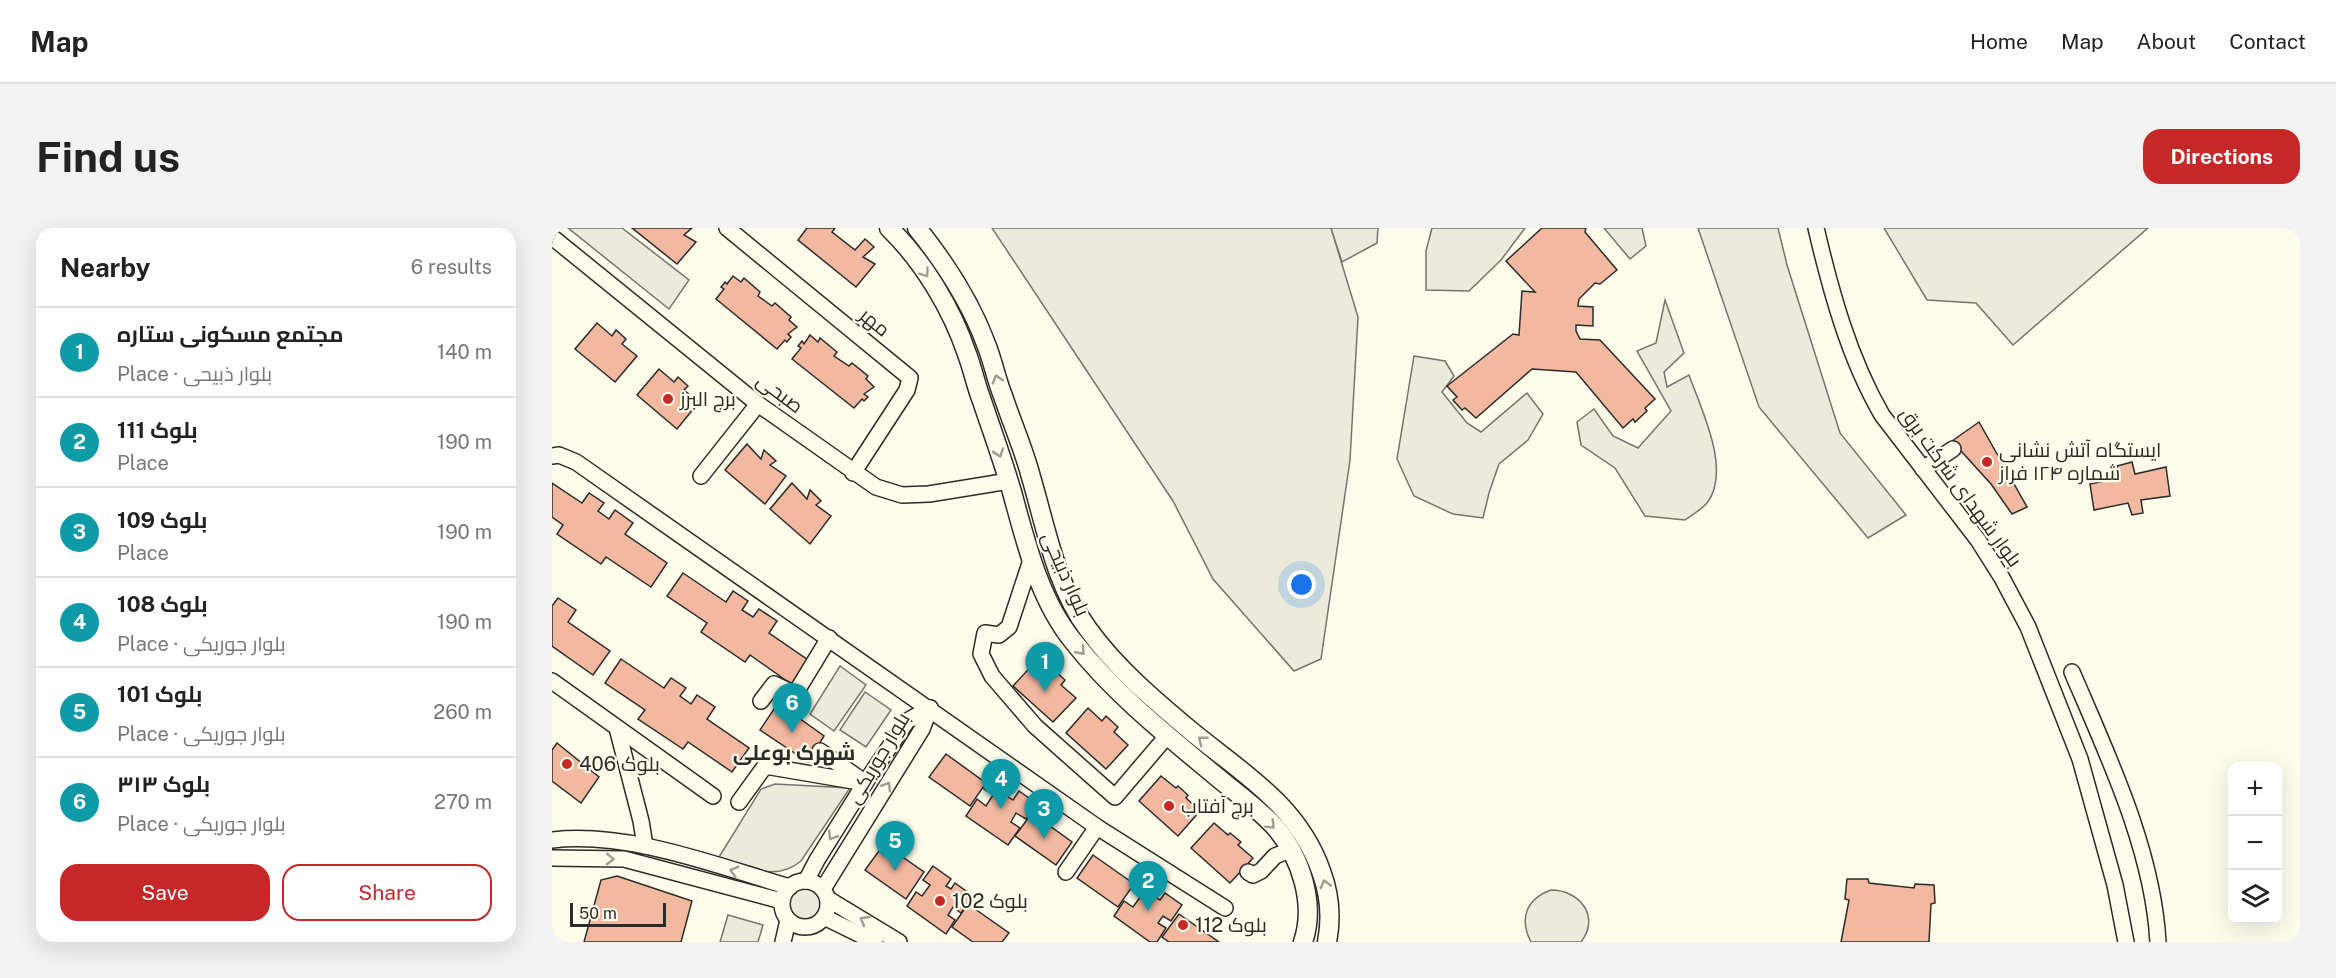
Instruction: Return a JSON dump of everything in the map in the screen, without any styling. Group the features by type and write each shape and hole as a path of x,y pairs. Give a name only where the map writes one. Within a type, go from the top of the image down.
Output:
{"main road":[{"name":"بلوار ذبیحی","path":"889,228 929,277 950,314 967,352 1009,481 1031,560 1052,608 1072,640 1105,678 1167,735 1276,828 1296,859 1307,893 1308,928 1303,942"},
{"name":"بلوار ذبیحی","path":"917,228 946,265 969,304 987,345 1031,475 1053,554 1068,594 1087,628 1120,668 1190,730 1264,789 1292,816 1313,849 1326,886 1330,908 1327,942"},
{"path":"1009,481 1031,475"}],"street":[{"name":"مهر","path":"728,228 910,378 906,390 853,472"},
{"name":"بلوار شهدای شرکت برق","path":"1816,228 1830,288 1870,394 1882,415 1978,540 2002,578 2028,627 2080,759 2112,875 2126,942"},
{"name":"صبحی","path":"554,240 758,405 876,487 902,495 929,494 1009,481"},
{"path":"701,476 758,405"},
{"path":"1923,469 1953,449"},
{"path":"552,456 559,455 576,462 1098,827 1225,908"},
{"path":"1031,560 1009,627 999,635 985,633 981,654 992,676 1035,726 1115,797 1167,735"},
{"path":"761,701 774,684 795,694 829,638"},
{"path":"2072,672 2104,747 2137,837 2149,879 2158,942"},
{"path":"552,681 713,796"},
{"name":"بلوار جوریکی","path":"806,881 865,783 907,721 930,708"},
{"name":"بلوار جوریکی","path":"825,894 922,729 930,708"},
{"path":"617,728 641,821 645,846"},
{"path":"820,751 865,783"},
{"path":"739,802 765,766 865,783"},
{"path":"1066,872 1098,827"},
{"path":"552,840 614,840 645,846 790,887 806,881 818,885 825,894 899,942"},
{"path":"1248,872 1253,875 1261,871 1275,856 1290,850"},
{"path":"552,858 624,859 782,902"},
{"path":"790,887 782,902 784,914 805,935 824,917 828,906 825,894"},
{"path":"824,917 875,942"},
{"path":"783,942 788,920"}],"shaded area":[{"path":"568,228 622,228 689,280 669,309"},
{"path":"992,228 1331,228 1358,317 1350,460 1321,659 1294,671 1213,579 1173,501"},
{"path":"1331,228 1378,228 1377,243 1342,262"},
{"path":"1432,228 1525,228 1501,260 1469,291 1426,290 1426,251"},
{"path":"1604,228 1642,228 1646,246 1630,259"},
{"path":"1698,228 1778,228 1787,265 1840,433 1906,515 1868,538 1759,407"},
{"path":"1884,228 2148,228 2013,345 1976,303 1927,300"},
{"path":"1665,300 1684,353 1664,372 1667,387 1689,375 1707,422 1715,457 1714,489 1707,503 1685,520 1645,516 1615,468 1581,445 1577,422 1594,409 1613,436 1638,448 1671,411 1637,351 1656,343"},
{"path":"1414,356 1445,361 1454,376 1442,392 1467,423 1481,432 1527,393 1543,414 1528,440 1499,464 1483,518 1453,514 1414,496 1397,459"},
{"path":"840,666 866,685 834,731 810,714"},
{"path":"865,692 891,710 866,747 840,730"},
{"path":"775,784 850,788 801,861 791,868 771,872 761,871 719,857 761,789"},
{"path":"806,886 819,891 824,904 819,917 806,922 793,917 788,904 793,891"},
{"path":"1551,890 1570,894 1584,906 1589,923 1581,942 1531,942 1527,934 1525,918 1527,911 1536,899"},
{"path":"728,915 763,925 758,942 720,942"}],"building":[{"path":"632,228 692,228 684,235 696,242 677,264"},
{"path":"807,228 835,228 832,232 855,250 865,239 874,247 863,257 875,264 856,287 798,240"},
{"path":"1542,228 1586,228 1585,232 1617,270 1600,284 1595,283 1579,299 1578,306 1593,307 1593,326 1576,325 1576,331 1580,339 1600,340 1655,399 1645,408 1647,411 1635,422 1633,419 1623,428 1576,372 1532,369 1476,418 1465,408 1462,410 1453,400 1457,397 1447,386 1513,334 1519,335 1522,291 1535,292 1506,261"},
{"path":"733,276 741,282 744,278 760,292 758,296 772,306 775,303 791,317 789,320 797,327 788,334 791,337 787,342 785,340 777,349 716,299 724,289 721,287 725,282 727,284"},
{"path":"597,323 612,336 616,330 626,339 622,344 637,356 615,382 575,349"},
{"path":"810,335 818,342 820,338 837,352 834,356 849,366 852,363 868,376 866,379 874,387 864,394 868,397 864,401 862,399 854,408 792,359 801,348 798,346 802,341 804,344"},
{"name":"برج البرز","path":"659,369 674,382 678,377 688,386 684,390 699,402 677,429 637,395"},
{"name":"ایستگاه آتش نشانی شماره ۱۲۴ فراز","path":"1979,422 2027,507 2012,514 1991,484 1952,441"},
{"path":"747,444 761,459 764,450 776,461 770,465 786,476 765,504 725,470"},
{"path":"2132,462 2135,474 2166,467 2170,496 2141,500 2143,513 2132,515 2128,503 2094,510 2090,484 2120,478 2117,466"},
{"path":"552,483 582,503 589,493 604,503 598,511 609,519 615,510 633,523 625,534 667,563 651,587 606,557 601,564 557,534 563,525 552,517"},
{"path":"792,483 807,499 810,490 821,501 816,505 831,516 810,544 770,509"},
{"path":"683,573 726,602 733,591 748,601 742,610 753,617 759,609 777,621 769,633 811,662 794,686 750,655 745,662 701,632 707,623 667,596"},
{"path":"558,598 576,610 568,622 610,651 593,675 552,646 552,606"},
{"path":"621,659 664,688 671,678 686,688 680,696 691,704 697,695 715,707 707,719 749,748 732,772 688,742 683,749 638,719 645,710 605,683"},
{"path":"1036,661 1050,673 1053,669 1065,680 1061,685 1076,698 1053,722 1013,686"},
{"path":"778,703 824,736 808,762 760,730"},
{"path":"1088,708 1102,721 1106,716 1118,727 1114,732 1128,745 1106,769 1066,733"},
{"name":"بلوک 406","path":"557,743 599,777 581,803 552,781 552,750"},
{"path":"946,754 986,783 970,806 929,777"},
{"path":"994,774 1011,785 1004,794 1013,800 1019,791 1036,803 1026,819 1016,813 1011,822 1020,828 1008,845 966,816 977,799 986,806 993,795 984,789"},
{"name":"برج آفتاب","path":"1161,776 1176,788 1178,786 1188,795 1186,798 1200,811 1178,836 1139,801"},
{"path":"1032,813 1072,842 1056,865 1015,836"},
{"path":"1214,823 1241,842 1238,845 1253,858 1230,883 1191,848"},
{"path":"884,844 924,872 906,899 865,870"},
{"path":"1093,855 1134,884 1118,907 1077,878"},
{"name":"بلوک 102","path":"933,866 951,879 946,886 951,889 955,883 973,896 961,913 953,907 948,915 955,920 946,934 907,906 916,892 922,896 930,885 923,880"},
{"path":"617,876 692,901 681,942 584,942 601,880"},
{"path":"1141,877 1158,888 1153,895 1160,900 1165,893 1182,905 1171,921 1163,916 1158,923 1166,928 1157,942 1150,942 1114,916 1124,901 1133,907 1141,896 1132,890"},
{"path":"1847,879 1868,879 1869,883 1914,888 1915,884 1934,885 1935,903 1931,904 1929,942 1841,942 1849,900 1845,899"},
{"path":"968,904 1009,933 1002,942 973,942 952,927"},
{"name":"بلوک 112","path":"1179,914 1219,942 1169,942 1162,937"}],"place":[{"name":"برج البرز","path":"668,399"},
{"name":"ایستگاه آتش نشانی شماره ۱۲۴ فراز","path":"1987,462"},
{"name":"مجتمع مسکونی ستاره","path":"1045,692"},
{"name":"بلوک ۳۱۳","path":"792,733"},
{"name":"بلوک 406","path":"567,764"},
{"name":"برج آفتاب","path":"1169,806"},
{"name":"بلوک 108","path":"1001,809"},
{"name":"بلوک 109","path":"1044,839"},
{"name":"بلوک 101","path":"895,871"},
{"name":"بلوک 102","path":"940,901"},
{"name":"بلوک 111","path":"1148,911"},
{"name":"بلوک 112","path":"1183,925"}],"district":[{"name":"شهرک بوعلی","path":"794,752"}]}
